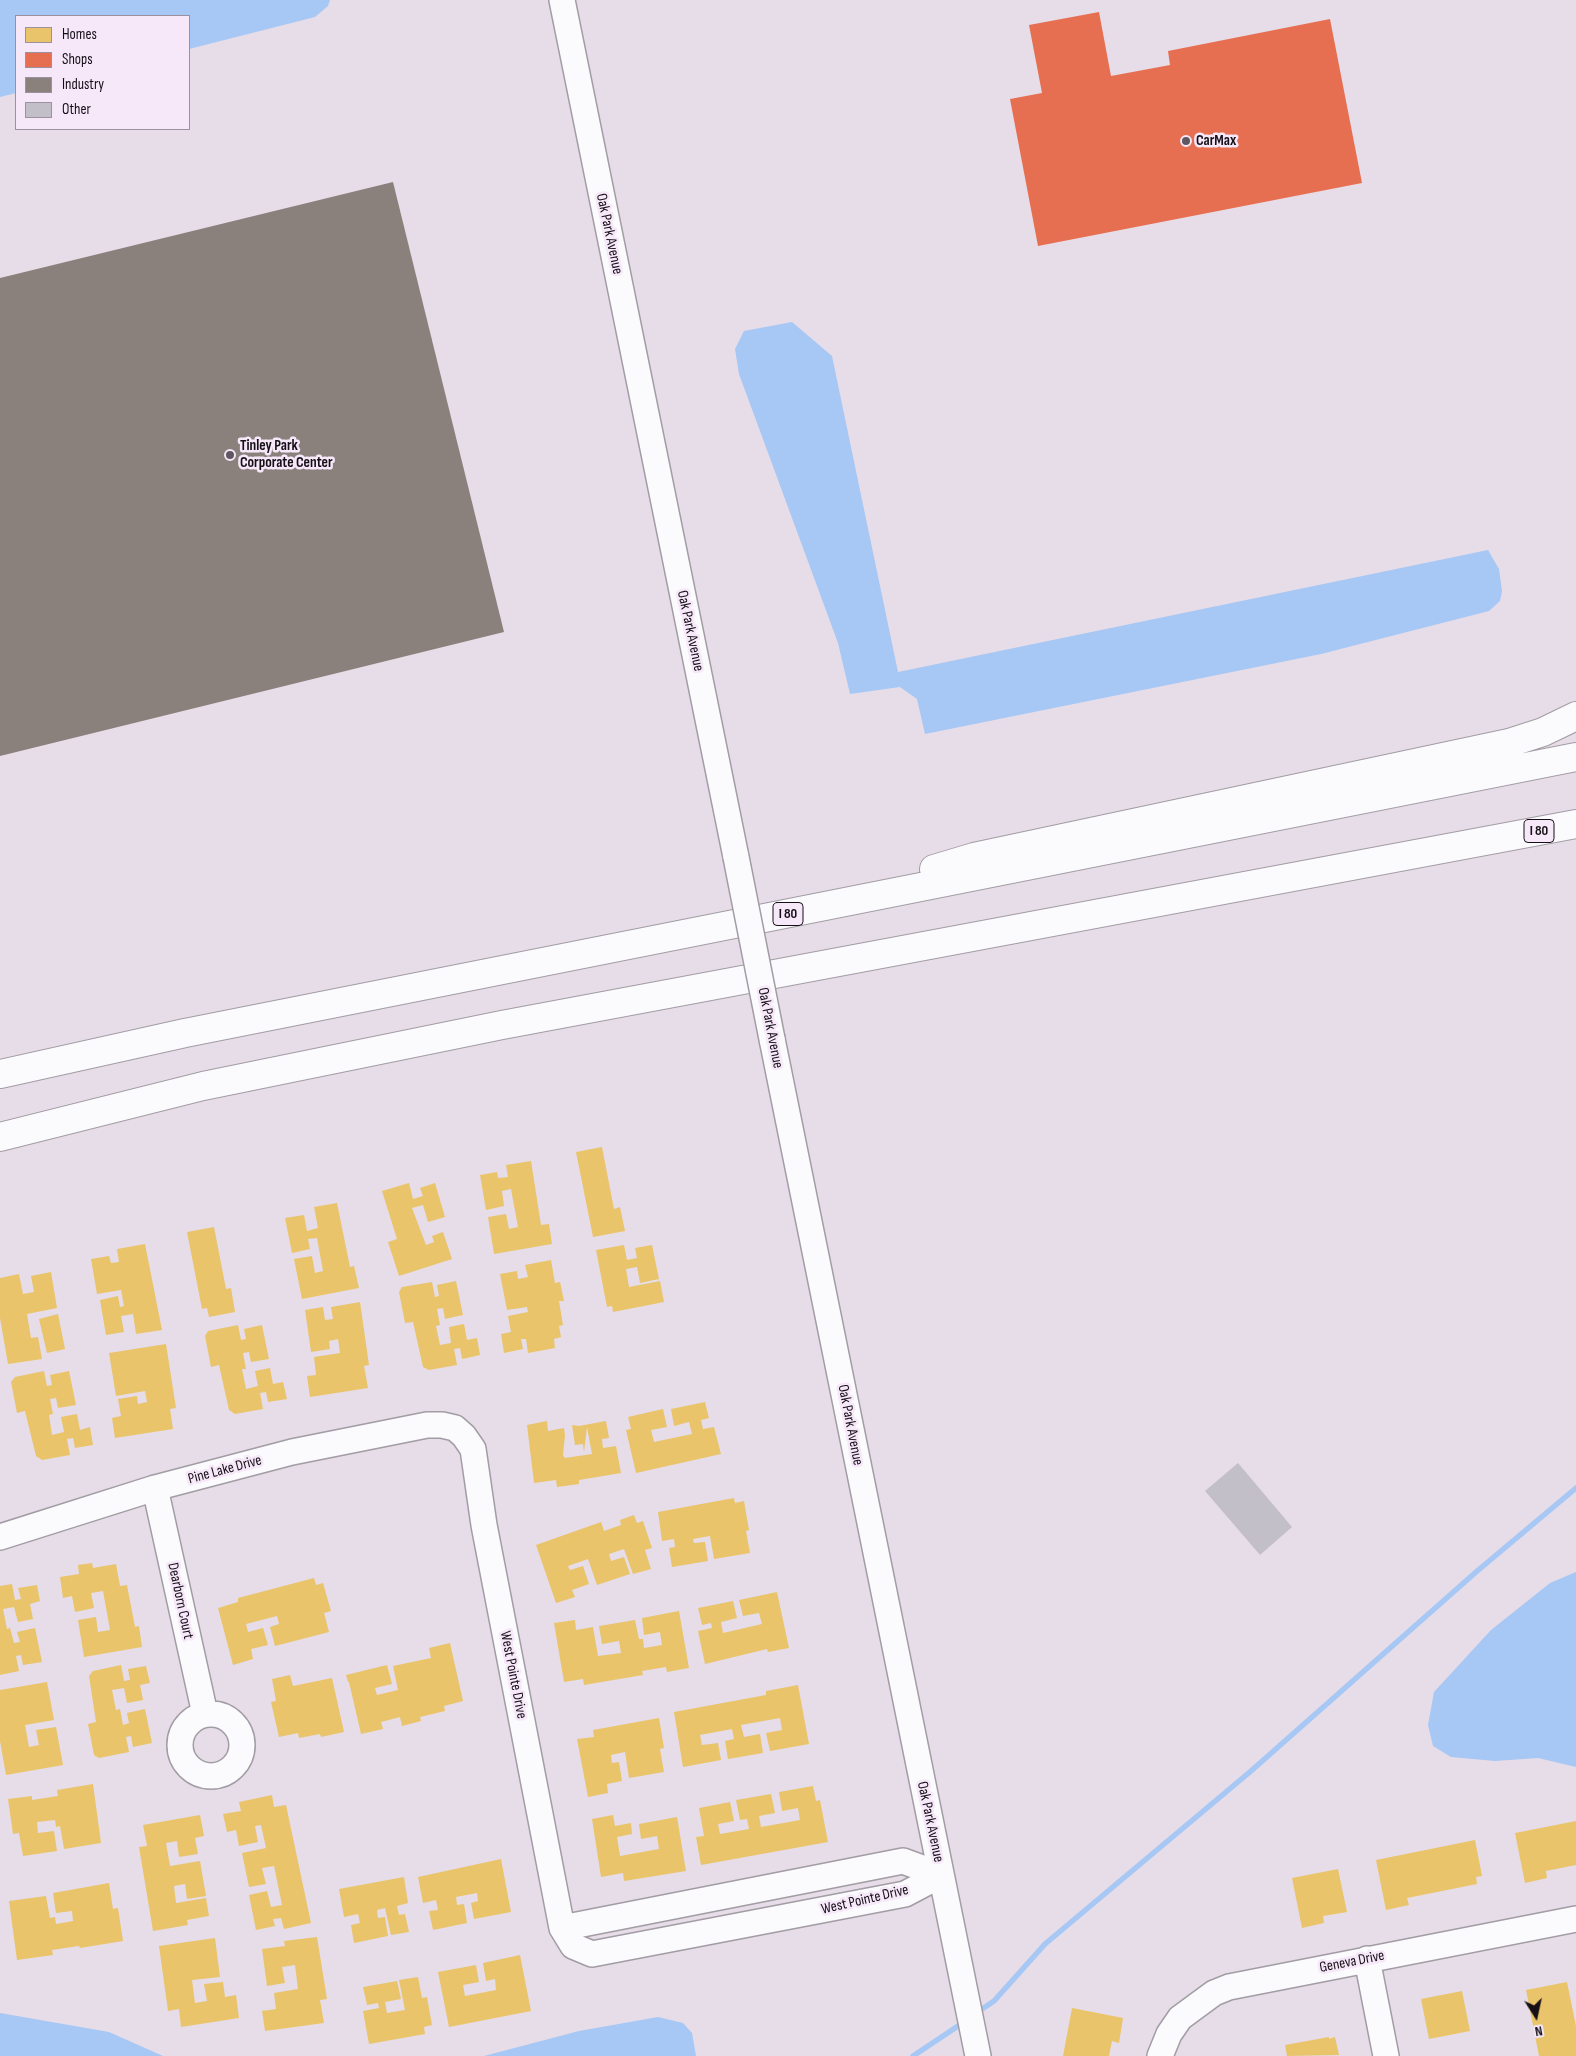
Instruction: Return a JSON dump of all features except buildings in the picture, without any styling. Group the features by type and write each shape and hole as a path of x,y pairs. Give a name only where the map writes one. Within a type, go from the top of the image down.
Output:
{"highway":[{"path":"786,914 974,857 1509,742 1543,732 1576,716"},
{"name":"I 80","path":"0,1074 195,1031 1576,757"},
{"name":"I 80","path":"0,1136 203,1086 493,1027 1576,824"},
{"path":"1501,839 1576,841"}],"street":[{"name":"Oak Park Avenue","path":"562,0 978,2056"},
{"name":"Pine Lake Drive","path":"0,1537 156,1488 292,1452 427,1425 442,1425 455,1428"},
{"name":"West Pointe Drive","path":"455,1428 464,1436 473,1449 484,1525 562,1928 573,1946 592,1954 905,1894 941,1876"},
{"name":"Dearborn Court","path":"156,1488 205,1714"},
{"name":"West Pointe Drive","path":"562,1928 903,1861 941,1876"},
{"name":"Geneva Drive","path":"1160,2056 1169,2034 1180,2018 1214,1993 1229,1987 1576,1919"},
{"path":"1367,1959 1386,2056"}],"water":[{"path":"0,0 330,0 328,6 315,17 190,49 190,15 15,15 15,93 0,97"},
{"path":"792,322 832,356 898,672 1488,550 1499,569 1502,591 1500,601 1489,611 1321,654 925,734 917,699 900,687 850,694 838,643 739,374 735,349 744,331"},
{"path":"1576,1572 1576,1767 1538,1758 1495,1761 1451,1757 1433,1746 1428,1725 1434,1692 1491,1630 1550,1583"},
{"path":"0,2013 109,2032 163,2056 0,2056"},
{"path":"658,2017 683,2023 692,2033 696,2056 484,2056 579,2031"}],"waterway":[{"path":"976,2013 994,2001 1045,1944 1251,1771 1476,1572 1576,1488"},
{"path":"913,2056 964,2022"}],"place":[{"name":"CarMax","path":"1186,141"},
{"name":"Tinley Park Corporate Center","path":"230,455"}]}
